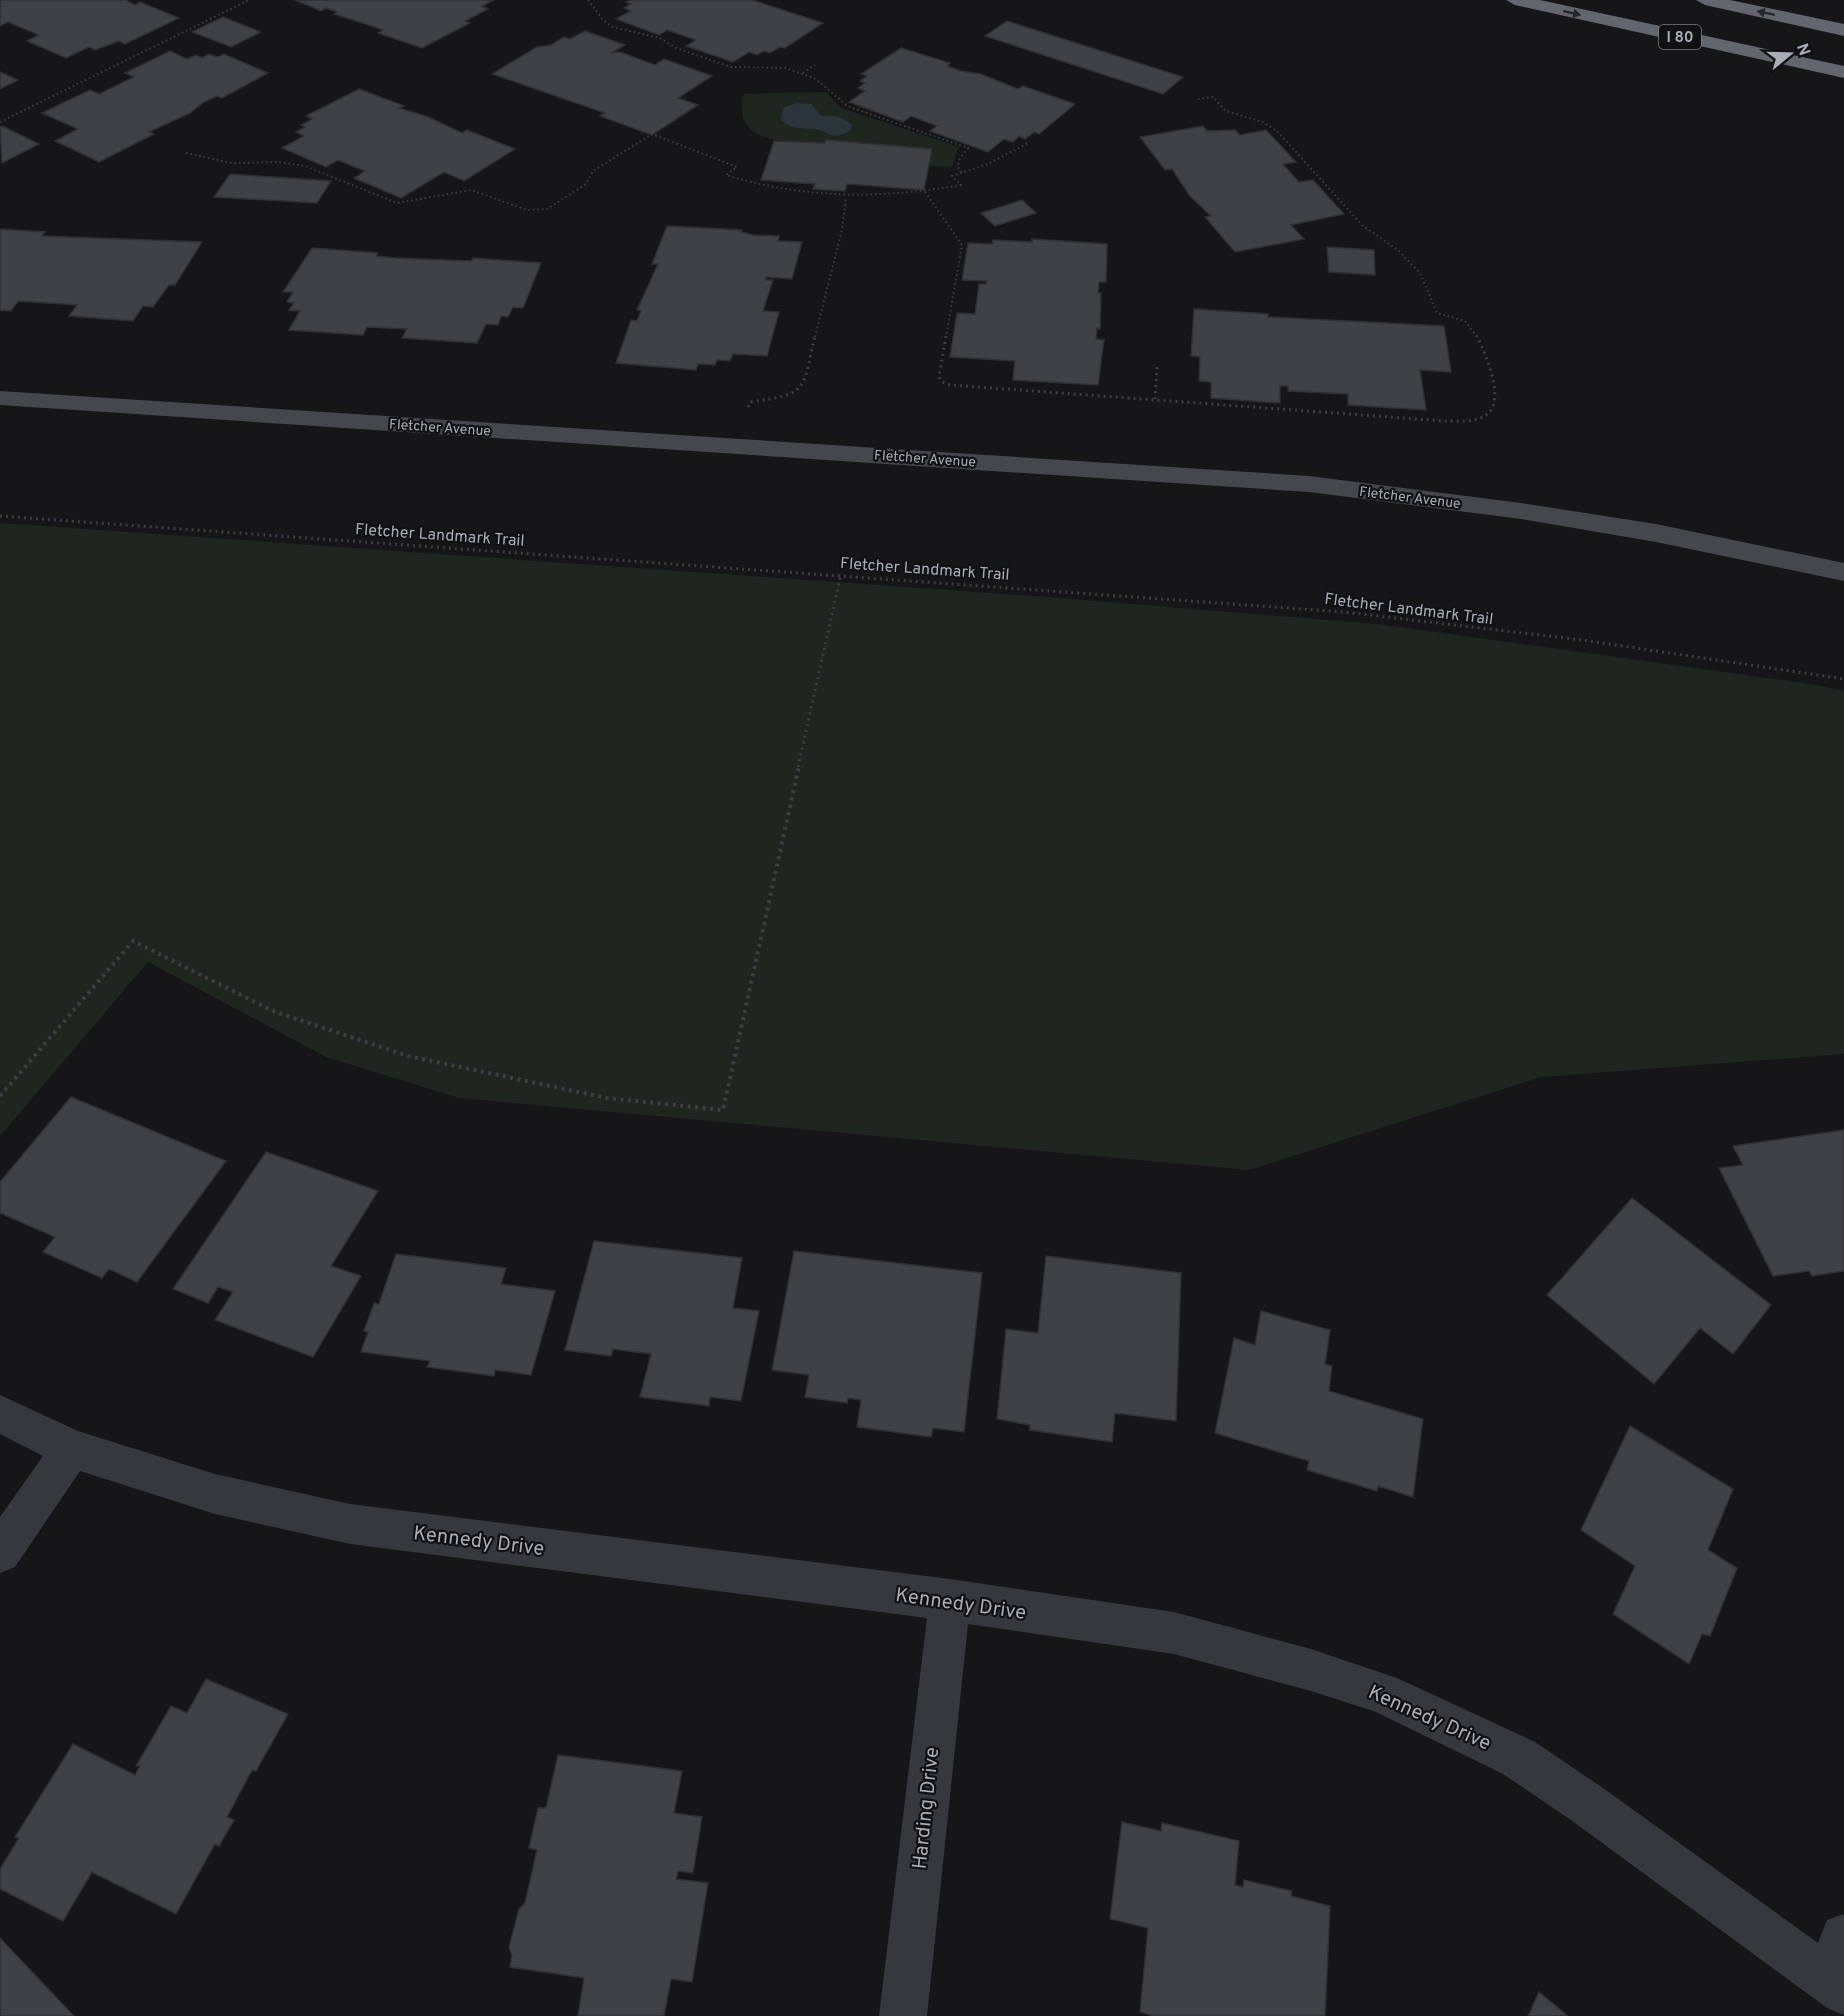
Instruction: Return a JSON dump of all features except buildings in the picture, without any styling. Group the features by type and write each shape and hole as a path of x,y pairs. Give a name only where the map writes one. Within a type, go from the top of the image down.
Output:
{"highway":[{"name":"I 80","path":"1515,0 1844,72"},
{"path":"1705,0 1844,30"}],"main road":[{"name":"Fletcher Avenue","path":"0,398 1309,484 1521,511 1656,533 1844,572"}],"street":[{"name":"Kennedy Drive","path":"0,1414 72,1449 215,1494 350,1524 950,1600 1174,1633 1311,1670 1382,1693 1519,1758 1587,1804 1836,1985"},
{"path":"0,1552 72,1449"},
{"name":"Harding Drive","path":"903,2016 950,1600"},
{"path":"1836,1985 1844,1937"}],"path":[{"path":"0,122 249,0"},
{"path":"588,0 604,21 610,25 643,36 670,41 676,48 731,68 786,68 816,79 848,106 968,148 959,160 958,167 962,173"},
{"path":"802,74 814,65"},
{"path":"925,192 962,245 939,377 942,382 950,385 1444,421 1474,420 1488,414 1494,402 1496,390 1477,336 1469,323 1437,313 1420,273 1399,251 1362,225 1271,127 1226,111 1214,97 1198,99"},
{"path":"186,153 232,163 279,162 305,166 397,203 471,190 527,210 547,209 586,184 592,171 652,134 737,167 726,175 755,185 784,192 865,198 925,192 961,184 952,176 1006,156 1030,142"},
{"path":"747,408 750,402 787,397 803,385 842,230 846,197"},
{"path":"1155,399 1157,367"},
{"name":"Fletcher Landmark Trail","path":"0,516 841,574 1344,612 1582,640 1844,680"},
{"path":"0,1095 133,941 273,1011 408,1056 607,1098 723,1110 841,574"}],"shaded area":[{"path":"826,92 841,108 959,147 952,167 929,166 932,149 826,140 825,143 781,141 766,138 746,124 742,111 744,94"},
{"path":"796,103 811,104 821,116 834,116 845,120 852,125 850,131 833,135 819,130 788,125 781,120 783,108"},
{"path":"0,523 1047,597 1377,624 1811,684 1844,691 1844,1054 1541,1077 1249,1170 459,1098 326,1057 148,962 0,1136"}]}
